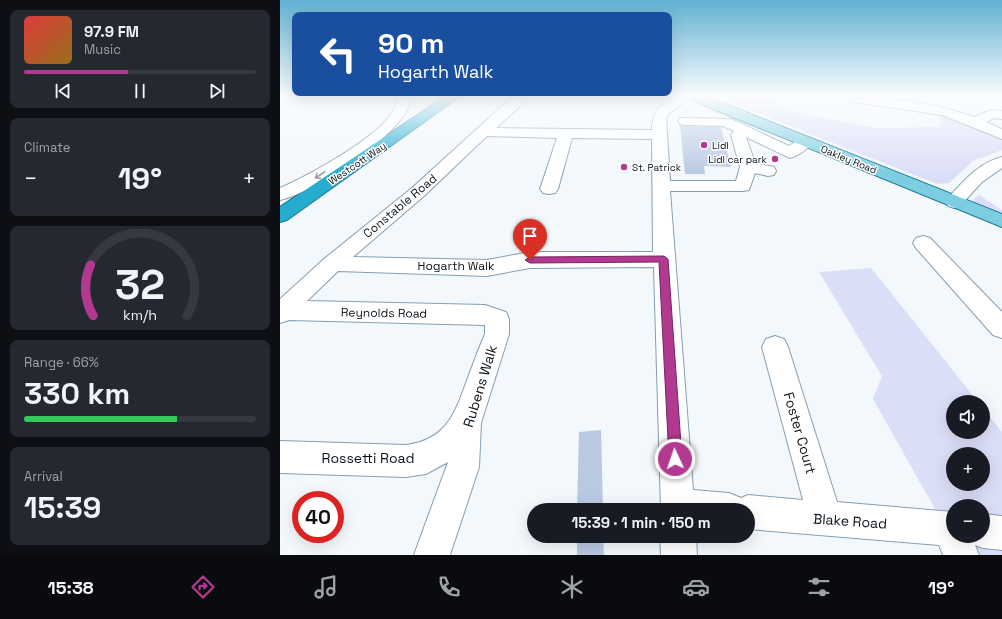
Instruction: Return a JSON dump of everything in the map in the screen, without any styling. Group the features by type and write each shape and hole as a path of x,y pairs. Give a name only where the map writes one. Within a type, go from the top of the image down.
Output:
{"highway":[{"name":"Westcott Way","path":"280,216 415,123"}],"main road":[{"name":"Oakley Road","path":"760,123 1002,221"}],"street":[{"path":"280,195 308,182 367,144 392,123"},
{"name":"Constable Road","path":"281,311 332,264 418,192 494,123"},
{"path":"661,123 664,259 677,503"},
{"path":"728,123 783,150"},
{"path":"977,123 1002,135"},
{"path":"742,131 738,135 758,169"},
{"path":"484,132 660,135"},
{"path":"549,189 566,134"},
{"path":"662,186 742,186 758,169 800,139"},
{"path":"954,202 971,184 993,165 1002,162"},
{"path":"923,243 1002,328"},
{"name":"Hogarth Walk","path":"343,264 372,260 487,268 530,260 664,259"},
{"name":"Reynolds Road","path":"281,311 485,315"},
{"name":"Rubens Walk","path":"432,555 463,467 466,423 497,334 497,319 485,315"},
{"name":"Foster Court","path":"775,347 825,519"},
{"name":"Rossetti Road","path":"280,458 406,461 426,458 453,440 466,423"},
{"name":"Blake Road","path":"755,513 825,519 946,534"},
{"name":"Blake Road","path":"990,534 1002,533"},
{"path":"679,543 679,555"}],"shaded area":[{"path":"782,123 850,123 878,128 939,127 940,123 969,123 1002,139 1002,150 973,161 949,183 937,184"},
{"path":"979,195 1002,210 1002,216 975,203 973,200"},
{"path":"871,268 972,395 946,395 946,439 990,439 990,417 1002,432 1002,555 976,555 971,543 990,543 990,499 946,499 946,517 939,516 873,399 882,376 819,272"}],"building":[{"name":"Lidl","path":"680,126 721,127 731,167 704,166 705,174 685,174"},
{"path":"601,430 603,503 577,503 579,432"},
{"path":"577,543 603,543 604,555 577,555"}],"place":[{"name":"Lidl","path":"704,145"},
{"name":"Lidl car park","path":"775,159"},
{"name":"St. Patrick","path":"624,167"}],"route":[{"path":"530,260 664,259 675,459"}]}
